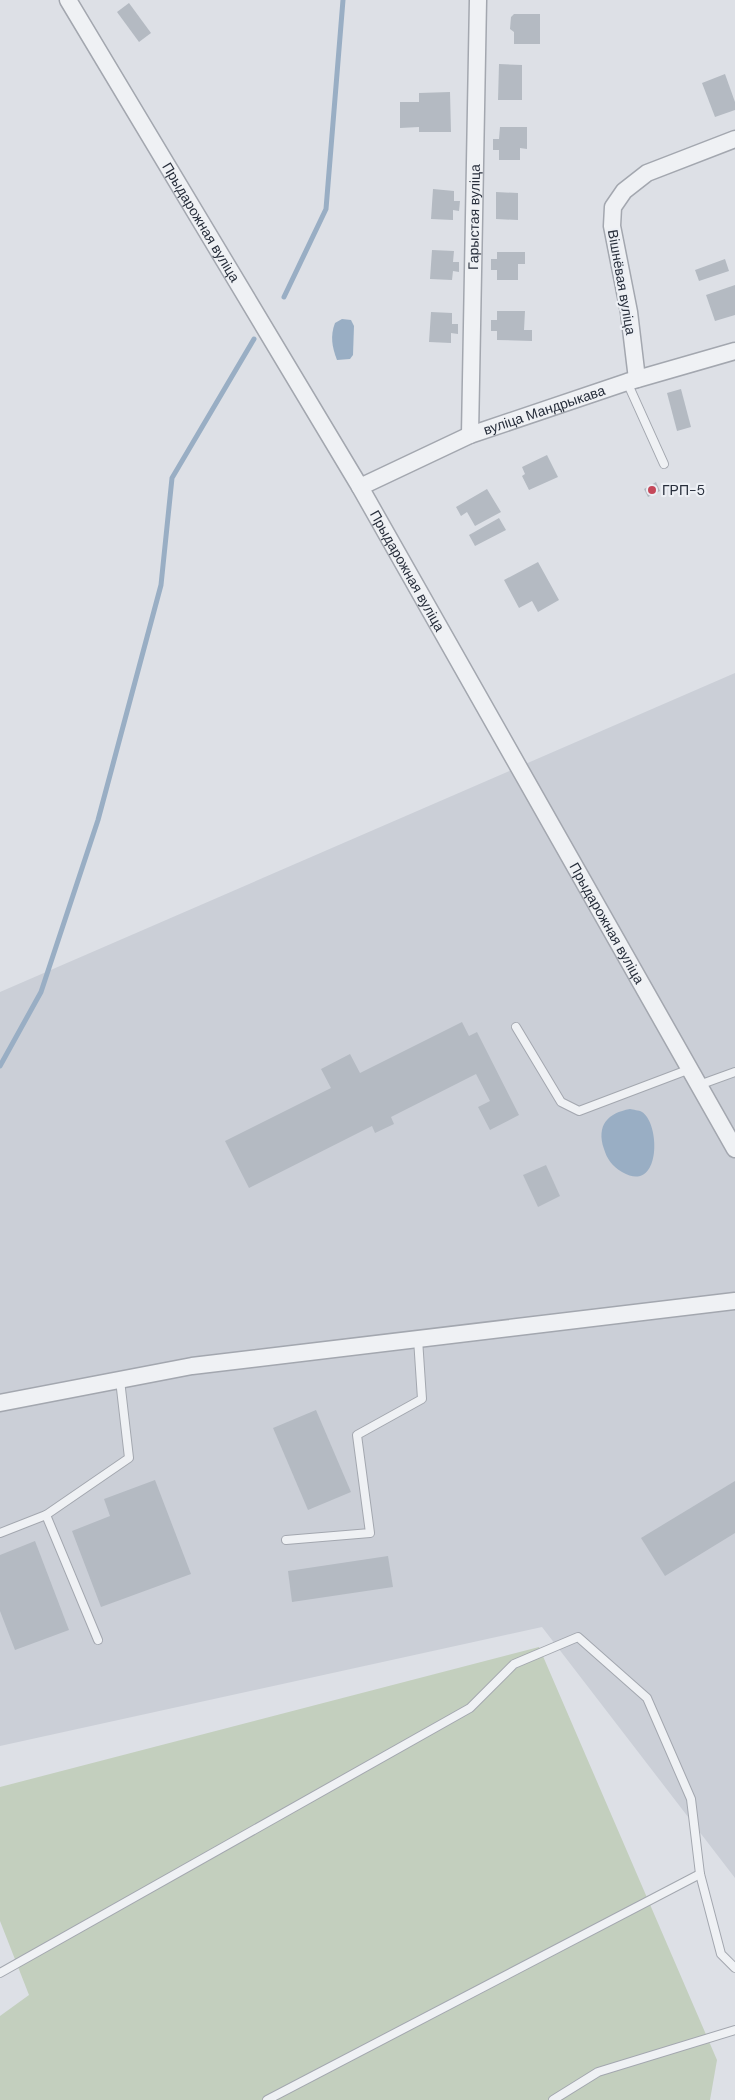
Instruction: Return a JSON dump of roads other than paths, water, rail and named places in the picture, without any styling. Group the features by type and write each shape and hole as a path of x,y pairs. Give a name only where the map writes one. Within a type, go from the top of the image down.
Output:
{"street":[{"name":"Прыдарожная вуліца","path":"68,0 360,488 735,1149"},
{"name":"Гарыстая вуліца","path":"470,435 478,0"},
{"name":"Вішнёвая вуліца","path":"632,381 629,312 612,226 613,207 624,191 647,173 735,139"},
{"name":"вуліца Мандрыкава","path":"360,488 470,435 632,381 735,351"},
{"path":"0,1403 192,1366 735,1300"}],"lane":[{"path":"632,381 664,464"},
{"path":"516,1027 561,1102 580,1111 690,1069"},
{"path":"699,1085 735,1072"},
{"path":"286,1540 370,1533 357,1435 422,1399 418,1339"},
{"path":"0,1533 46,1515 129,1458 120,1380"},
{"path":"46,1515 98,1640"},
{"path":"0,1973 470,1708 514,1664 578,1637 647,1698 691,1799 700,1874 720,1954 735,1968"},
{"path":"267,2100 700,1874"},
{"path":"552,2100 598,2072 735,2030"}],"water":[{"path":"342,319 351,320 354,326 353,355 350,359 337,360 332,332 335,323"},
{"path":"630,1109 642,1112 648,1119 654,1142 654,1155 650,1166 644,1174 635,1177 622,1172 613,1165 607,1156 602,1141 603,1127 610,1117"}],"waterway":[{"path":"284,297 326,209 343,0"},
{"path":"0,1066 41,992 98,820 161,585 172,478 254,339"}],"place":[{"name":"ГРП-5","path":"652,490"}]}
